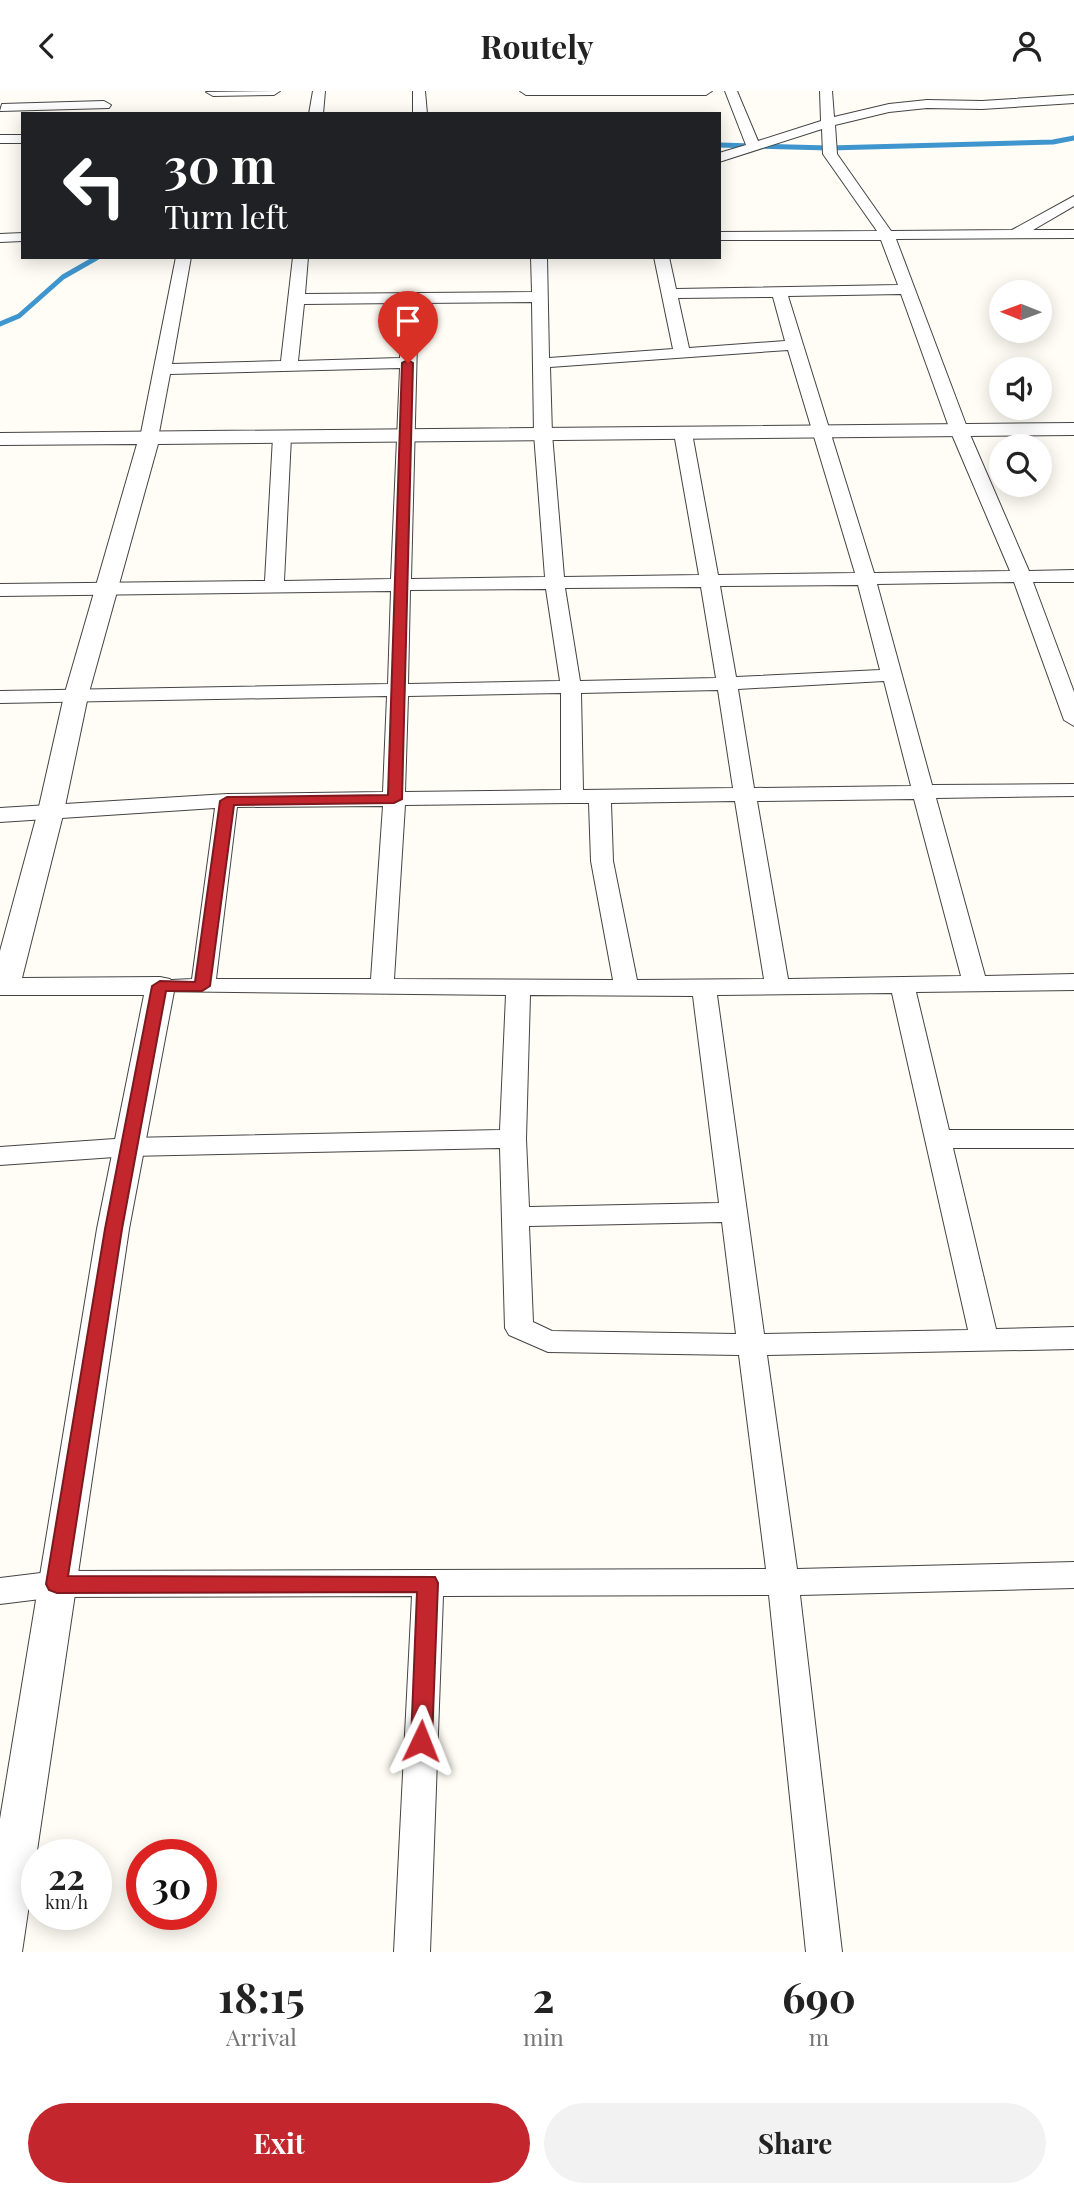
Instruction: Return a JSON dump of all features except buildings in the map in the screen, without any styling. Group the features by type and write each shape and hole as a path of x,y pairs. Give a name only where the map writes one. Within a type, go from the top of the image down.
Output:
{"street":[{"path":"212,95 274,91"},
{"path":"316,112 319,91"},
{"path":"419,91 420,112"},
{"path":"526,95 706,91"},
{"path":"731,91 754,147"},
{"path":"826,91 830,154 887,235 959,430 1022,577 1074,720"},
{"path":"1042,91 1073,99"},
{"path":"721,157 827,123 889,108 927,104 974,106 1073,99"},
{"path":"4,100 104,103"},
{"path":"0,140 21,139"},
{"path":"1014,235 1074,200"},
{"path":"721,236 1074,234"},
{"path":"0,238 21,237"},
{"path":"184,259 149,438 76,696 51,811 3,987 704,988 1074,982"},
{"path":"289,366 301,259"},
{"path":"539,259 543,434 555,584 571,686 572,797"},
{"path":"661,259 682,354"},
{"path":"669,294 907,289"},
{"path":"779,292 819,432 866,579 975,983"},
{"path":"383,987 394,799 410,297"},
{"path":"296,299 540,297"},
{"path":"541,363 682,354 756,345 796,345"},
{"path":"163,369 408,363"},
{"path":"0,439 1074,429"},
{"path":"683,433 712,581 743,794 777,987"},
{"path":"274,585 282,437"},
{"path":"0,590 1074,576"},
{"path":"0,697 727,684 891,675"},
{"path":"0,815 227,801 1074,790"},
{"path":"600,796 602,861 627,988"},
{"path":"202,986 227,801"},
{"path":"902,985 985,1341"},
{"path":"0,1952 129,1147 160,986"},
{"path":"518,988 513,1139 519,1328 548,1341 583,1343 753,1345 1074,1338"},
{"path":"704,988 783,1582 824,1952"},
{"path":"0,1157 129,1147 513,1139"},
{"path":"940,1139 1074,1139"},
{"path":"516,1217 735,1212"},
{"path":"0,1591 57,1584 783,1582 1074,1575"},
{"path":"412,1952 428,1583"}],"waterway":[{"path":"721,145 829,148 1053,142 1074,138"},
{"path":"0,324 19,316 63,277 94,259"}],"route":[{"path":"408,363 394,799 227,801 202,986 160,986 113,1229 57,1584 428,1583 421,1741"}]}
